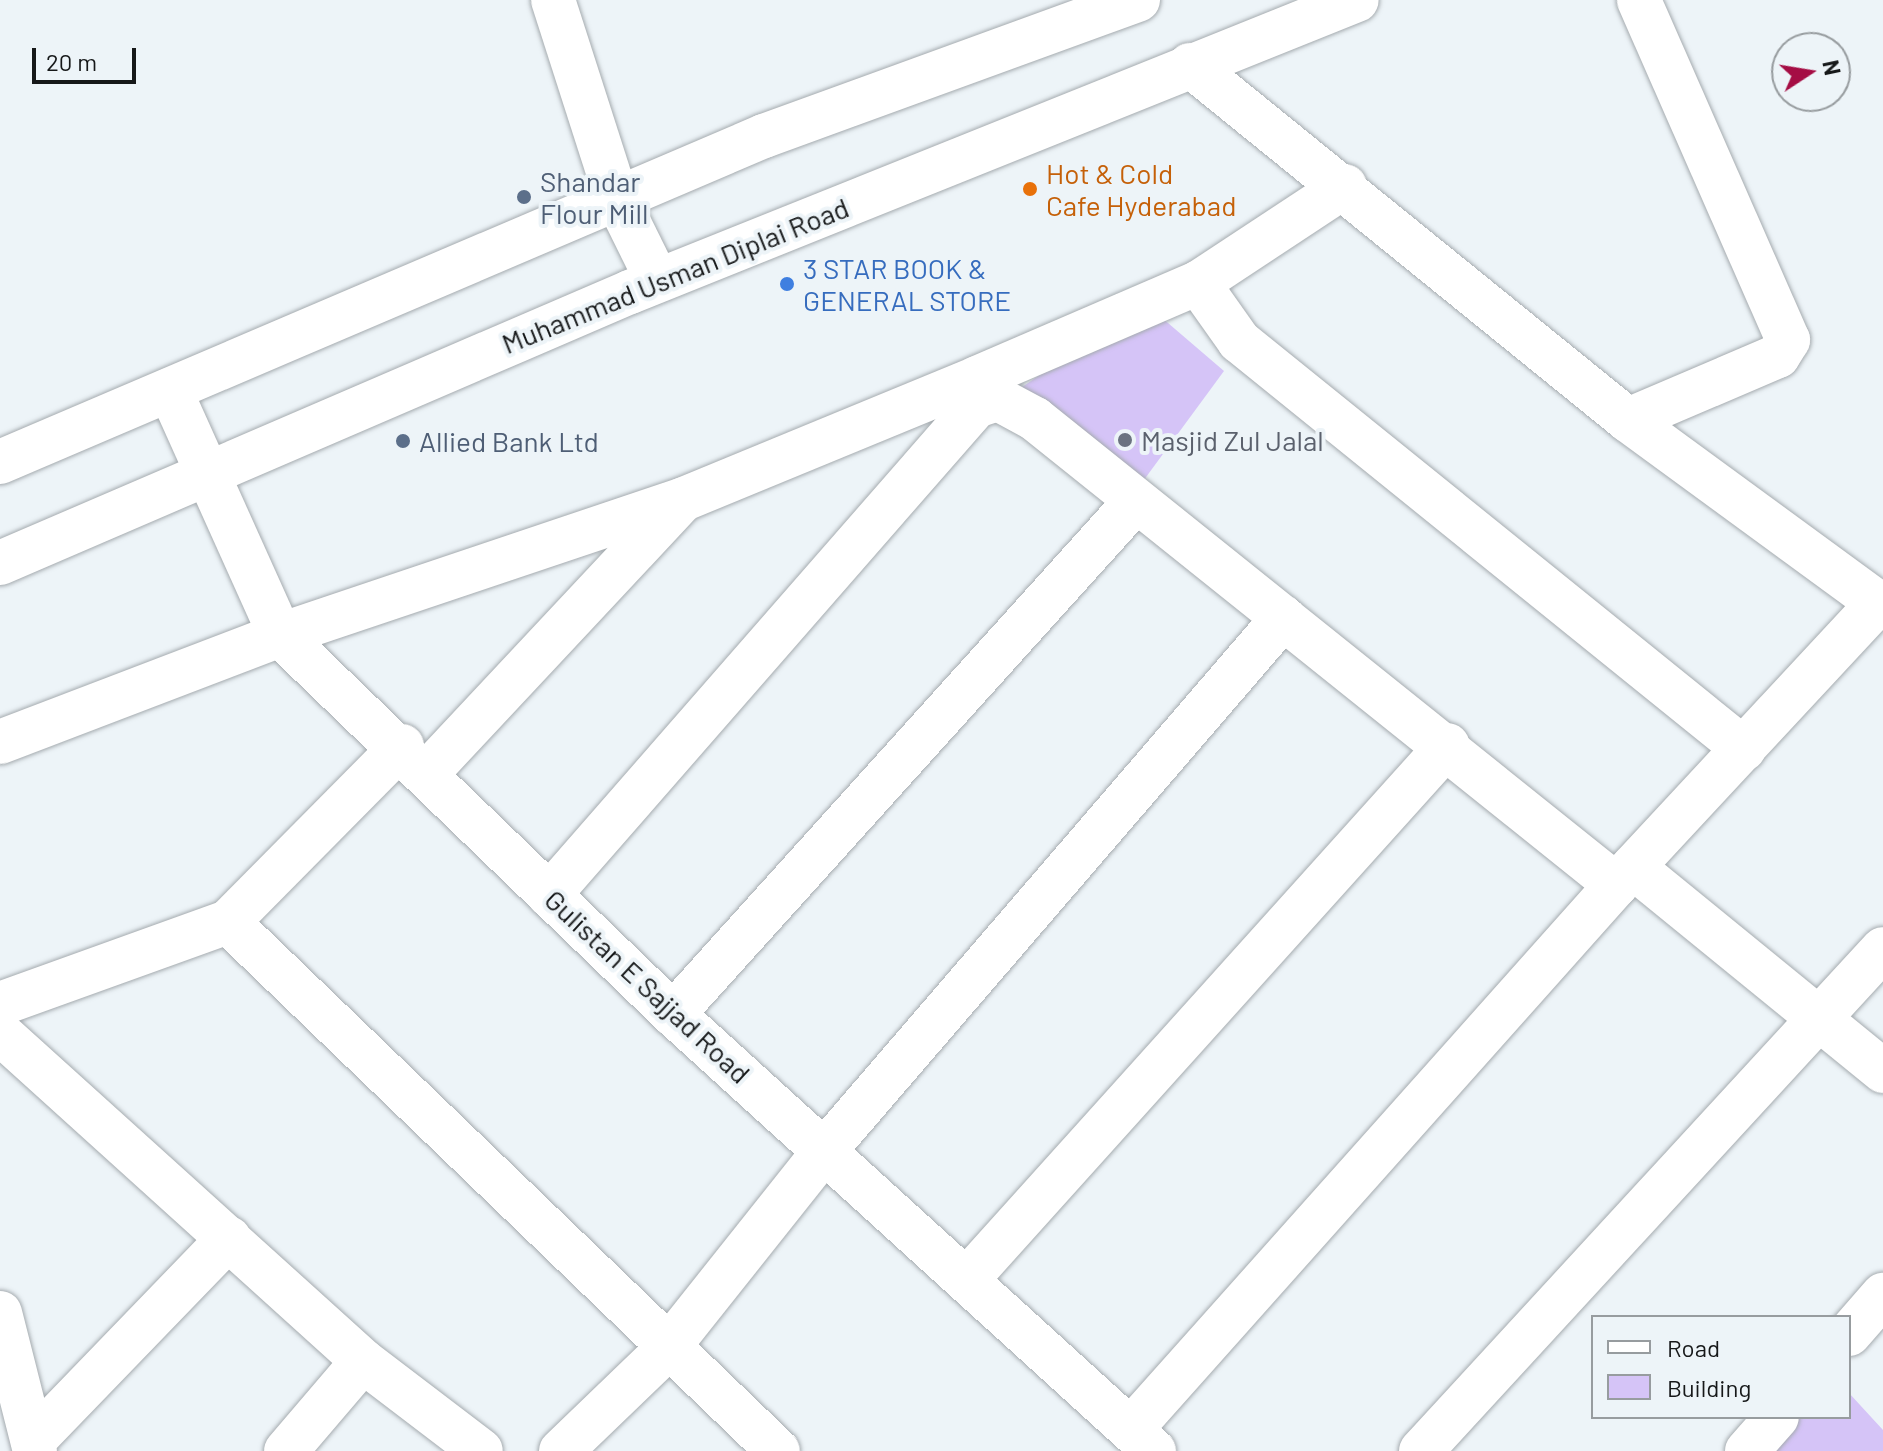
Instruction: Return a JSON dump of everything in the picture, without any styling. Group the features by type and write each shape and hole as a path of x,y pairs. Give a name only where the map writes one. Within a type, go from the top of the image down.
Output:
{"street":[{"path":"553,0 617,199 657,280"},
{"path":"0,462 764,136 1138,0"},
{"name":"Muhammad Usman Diplai Road","path":"0,563 657,280 1357,0"},
{"path":"1628,420 1778,356 1788,340 1639,0"},
{"path":"1142,1440 1625,876 1880,604 1628,420 1345,186 1190,65"},
{"path":"0,742 280,635 684,499 1198,283 1345,186"},
{"path":"1198,283 1239,341 1744,749"},
{"name":"Gulistan E Sajjad Road","path":"170,390 204,473 280,635 414,760 673,1014 970,1276 1142,1440"},
{"path":"549,895 976,406 998,399 1018,408 1134,503 1448,745 1822,1020 1883,1071"},
{"path":"0,1004 228,922 414,760 684,499"},
{"path":"673,1014 1134,503"},
{"path":"561,1451 666,1350 826,1149 1283,618"},
{"path":"970,1276 1448,745"},
{"path":"228,922 666,1350 778,1451"},
{"path":"1421,1451 1822,1020 1883,949"},
{"path":"0,1033 363,1361 481,1451"},
{"path":"34,1446 229,1238"},
{"path":"1851,1332 1883,1295"},
{"path":"0,1313 34,1446"},
{"path":"286,1451 363,1361"},
{"path":"1747,1451 1775,1419"}],"building":[{"name":"Masjid Zul Jalal","path":"1154,311 1224,371 1138,488 1015,392 1092,339"},
{"path":"1851,1395 1883,1430 1883,1451 1764,1451 1791,1419 1851,1419"}],"place":[{"name":"Hot & Cold Cafe Hyderabad","path":"1030,189"},
{"name":"Shandar Flour Mill","path":"524,197"},
{"name":"3 STAR BOOK & GENERAL STORE","path":"787,284"},
{"name":"Masjid Zul Jalal","path":"1125,440"},
{"name":"Allied Bank Ltd","path":"403,441"}]}
